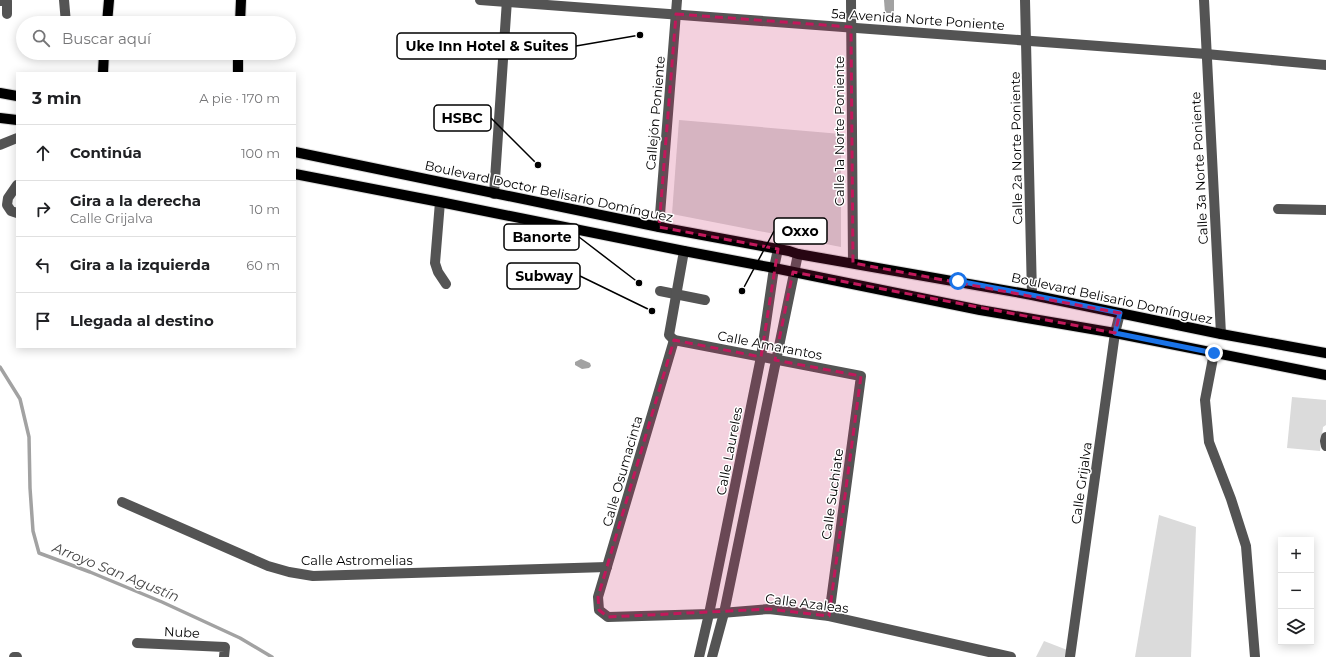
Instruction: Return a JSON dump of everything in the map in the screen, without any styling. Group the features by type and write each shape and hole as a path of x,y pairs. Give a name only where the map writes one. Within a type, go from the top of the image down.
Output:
{"main road":[{"path":"108,16 109,0"},
{"path":"240,16 241,0"},
{"path":"103,72 104,60"},
{"path":"238,60 238,72"},
{"path":"0,93 16,96"},
{"path":"0,118 16,120"},
{"name":"Boulevard Doctor Belisario Domínguez","path":"296,152 494,194 798,254"},
{"path":"296,174 980,310 1115,333 1326,375"},
{"name":"Boulevard Belisario Domínguez","path":"798,254 1032,295 1221,334 1326,353"}],"street":[{"path":"64,0 65,16"},
{"name":"5a Avenida Norte Poniente","path":"480,0 1206,54 1326,65"},
{"name":"Callejón Poniente","path":"659,227 677,0"},
{"name":"Calle 1a Norte Poniente","path":"851,0 853,263"},
{"name":"Calle 2a Norte Poniente","path":"1025,0 1032,295"},
{"name":"Calle 3a Norte Poniente","path":"1204,0 1221,334"},
{"path":"0,1 7,1 7,14"},
{"path":"494,194 507,1"},
{"path":"0,145 16,138"},
{"path":"16,186 8,198 7,205 11,211 16,213"},
{"path":"440,202 435,263 438,272 446,284"},
{"path":"1278,209 1326,210"},
{"name":"Calle Laureles","path":"700,654 761,357 778,249"},
{"path":"674,340 669,335 684,251"},
{"name":"Calle Laureles","path":"712,654 724,613 793,272 798,254"},
{"path":"660,291 705,300"},
{"name":"Calle Grijalva","path":"1070,657 1115,333 1120,313"},
{"name":"Calle Amarantos","path":"674,340 861,376"},
{"name":"Calle Osumacinta","path":"599,610 598,597 674,340"},
{"path":"1214,353 1205,400 1209,442 1231,498 1246,546 1255,657"},
{"name":"Calle Suchiate","path":"829,616 861,376"},
{"path":"1326,437 1326,446"},
{"name":"Calle Astromelias","path":"122,502 268,566 289,572 313,576 607,568"},
{"name":"Calle Azaleas","path":"599,610 608,617 709,614 769,609 829,616 1011,657"},
{"name":"Nube","path":"138,643 224,652"}],"highlighted area":[{"path":"676,14 851,27 853,263 1120,313 1115,333 793,272 775,360 861,376 829,616 769,609 608,617 599,610 598,597 674,340 761,357 778,249 659,227"}],"shaded area":[{"path":"884,0 894,0 894,13 885,13"},
{"path":"679,120 841,134 841,247 672,214"},
{"path":"581,359 590,363 591,366 589,368 582,369 575,365 575,362"},
{"path":"1292,397 1326,400 1326,425 1323,427 1320,451 1287,448"},
{"path":"1159,515 1196,527 1191,657 1135,657"},
{"path":"1044,641 1075,653 1075,657 1036,657"}],"waterway":[{"name":"Arroyo San Agustín","path":"0,367 20,399 29,437 33,531 39,553 90,572 162,602 240,638 272,657"}],"place":[{"name":"Uke Inn Hotel & Suites","path":"640,35"},
{"name":"HSBC","path":"538,165"},
{"name":"Banorte","path":"639,283"},
{"name":"Oxxo","path":"742,291"},
{"name":"Subway","path":"652,311"}],"route":[{"path":"958,281 1120,313 1115,333 1214,353"}]}
